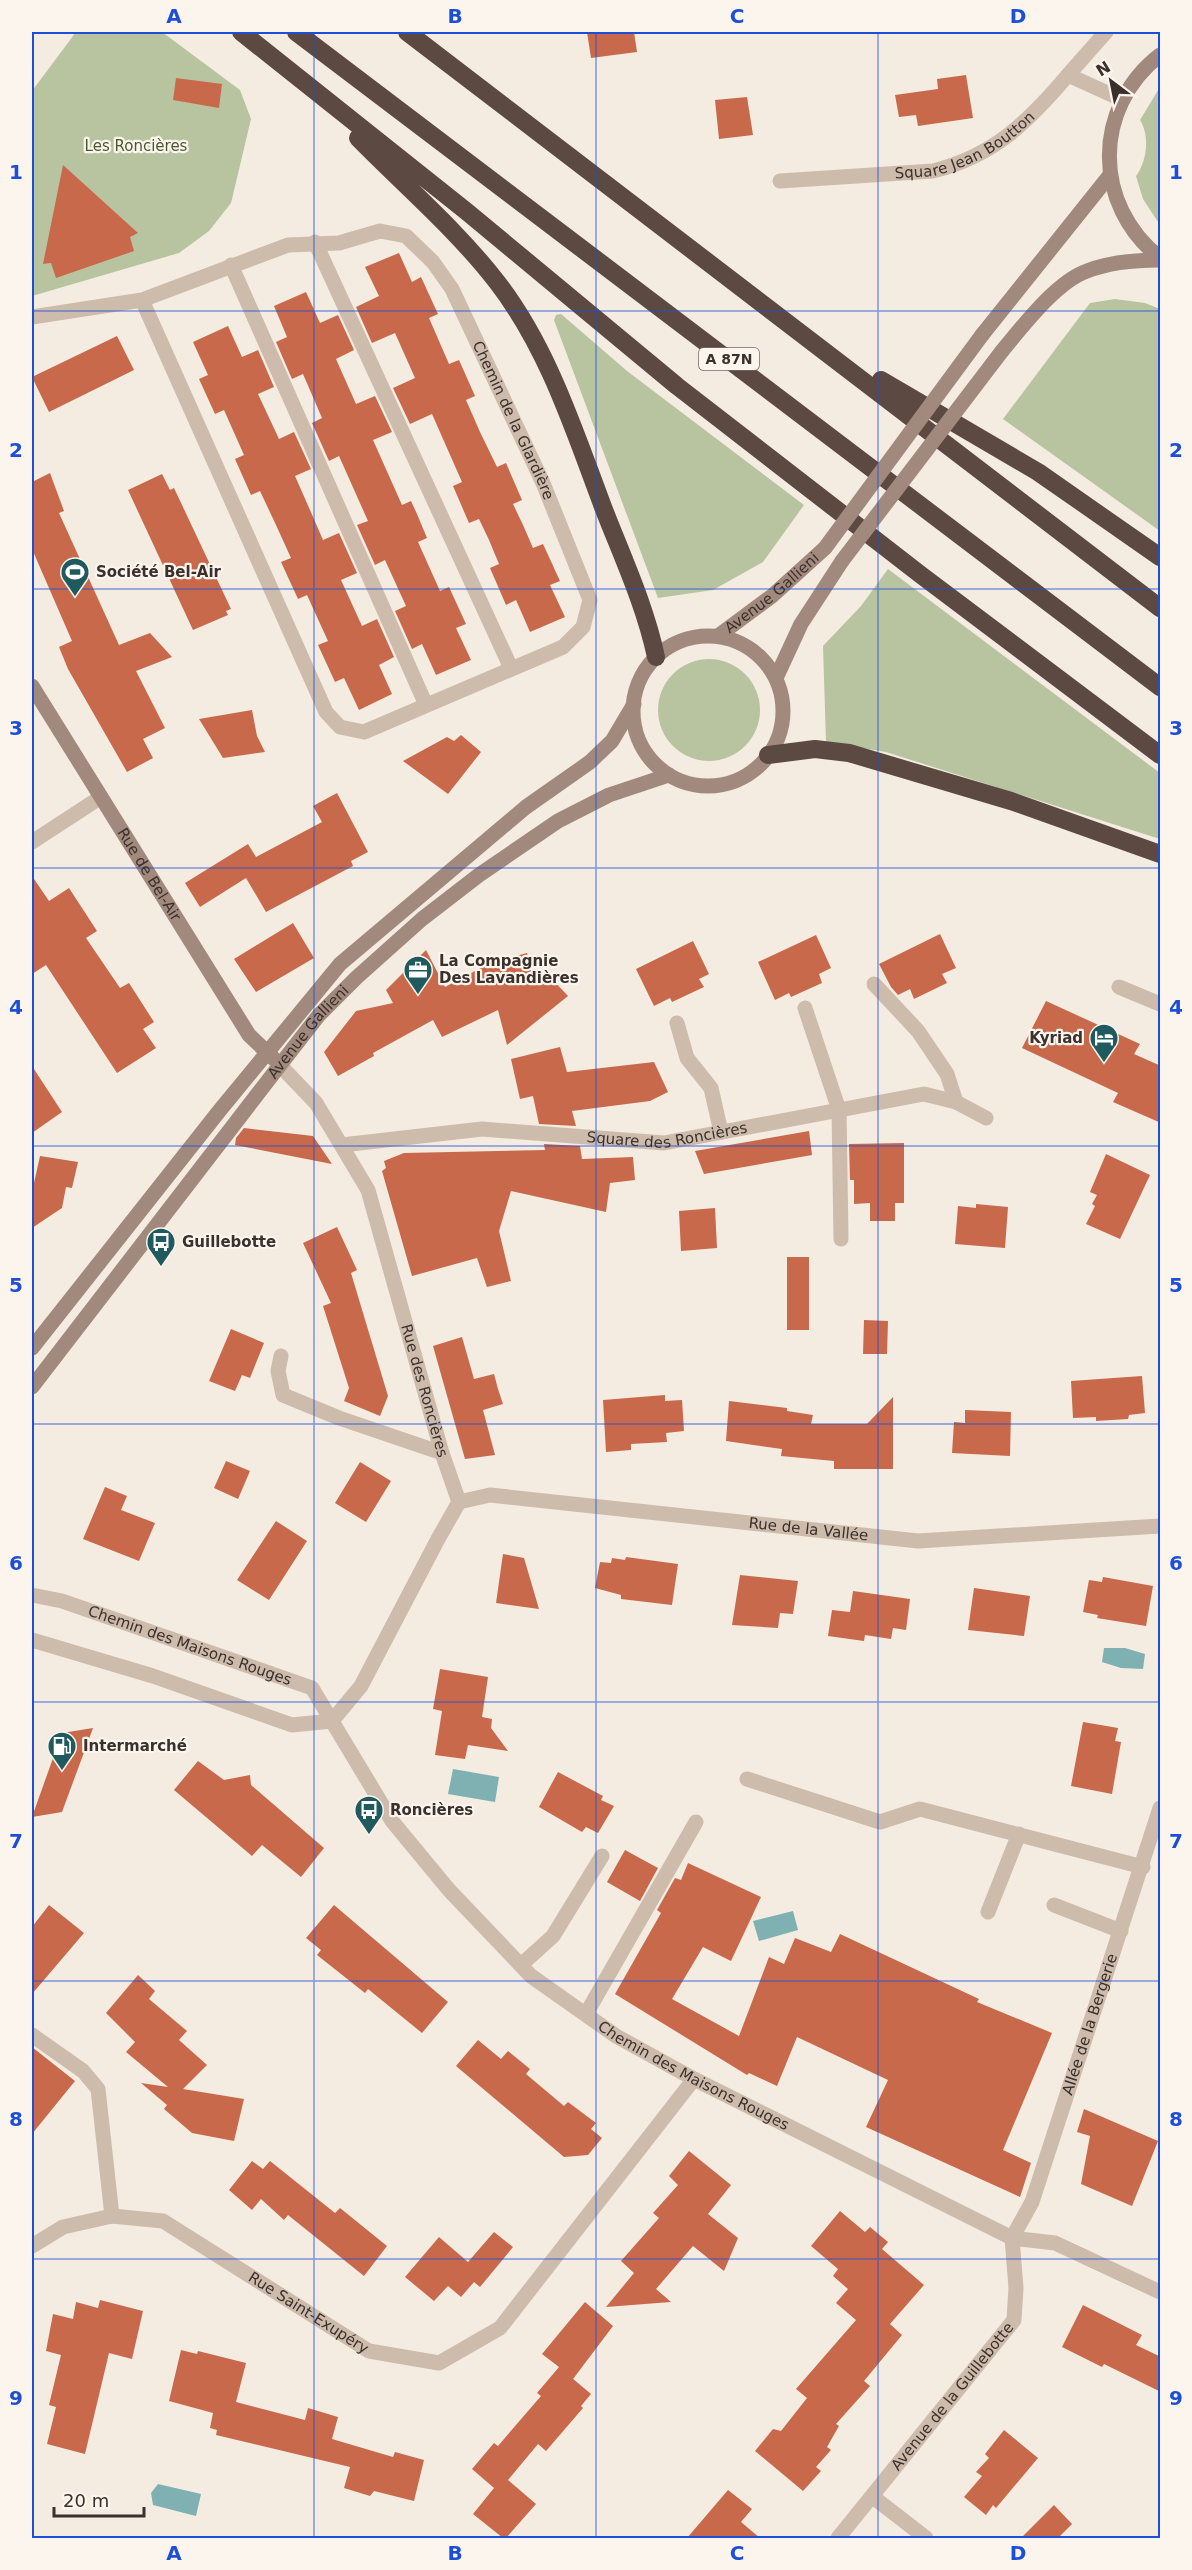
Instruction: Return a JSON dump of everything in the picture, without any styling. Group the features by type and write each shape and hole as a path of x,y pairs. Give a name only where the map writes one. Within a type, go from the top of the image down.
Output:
{"highway":[{"path":"241,32 466,211 677,386 921,575 1161,755"},
{"name":"A 87N","path":"296,32 1161,687"},
{"path":"407,32 1161,608"},
{"path":"304,84 458,235 498,283 535,339 566,408 642,606 656,657"},
{"path":"818,344 1038,472 1161,557"},
{"path":"768,755 815,749 849,753 1011,801 1161,854"}],"main road":[{"path":"1161,46 1157,58 1131,85 1123,100 1111,136 1110,175 1113,190 1125,217 1142,241 1161,259"},
{"name":"Avenue Gallieni","path":"718,636 771,596 825,548 982,335 1110,175"},
{"name":"Avenue Gallieni","path":"776,678 801,624 842,561 1002,351 1052,294 1085,271 1128,261 1161,259"},
{"name":"Avenue Gallieni","path":"718,636 736,641 752,650 765,662 776,678 782,697 783,717 778,737 768,755 754,770 727,783 697,784 669,775 654,763 639,740 634,722 634,704 638,683 656,657 684,640 718,636"},
{"name":"Rue de Bel-Air","path":"32,687 228,1003 249,1035 273,1058"},
{"name":"Avenue Gallieni","path":"32,1387 340,964 526,807 590,762 612,741 634,704"},
{"name":"Avenue Gallieni","path":"32,1348 273,1058 356,978 422,919 479,875 558,821 609,795 669,775"}],"street":[{"name":"Square Jean Boutton","path":"780,181 933,171 975,157 1020,128 1106,32"},
{"path":"1068,75 1123,100"},
{"name":"Chemin de la Glardière","path":"32,316 142,300 288,245 339,243 380,231 406,236 433,262 452,289 543,483 590,600 583,627 563,647 364,732 340,727 326,712 142,300"},
{"path":"315,243 511,668"},
{"path":"231,265 426,705"},
{"path":"32,842 101,797"},
{"path":"874,984 918,1031 947,1074 956,1102"},
{"path":"1119,987 1161,1004"},
{"path":"805,1008 839,1110 841,1239"},
{"path":"677,1023 687,1058 711,1088 721,1132"},
{"name":"Rue des Roncières","path":"273,1058 316,1103 368,1190 442,1453 459,1502"},
{"name":"Square des Roncières","path":"342,1145 482,1130 664,1143 924,1094 956,1102 986,1118"},
{"path":"281,1356 278,1371 282,1395 339,1418 442,1453"},
{"name":"Rue de la Vallée","path":"459,1502 490,1495 918,1541 1161,1526"},
{"path":"32,1640 144,1673 292,1725 332,1721 361,1686 459,1502"},
{"name":"Chemin des Maisons Rouges","path":"32,1595 62,1601 312,1688 392,1821 449,1890 531,1976 616,2036 694,2079 1012,2238 1055,2243 1161,2292"},
{"path":"747,1779 880,1822 920,1809 1143,1867"},
{"name":"Allée de la Bergerie","path":"1012,2238 1032,2202 1158,1826 1161,1808"},
{"path":"586,2014 696,1822"},
{"path":"988,1912 1019,1834"},
{"path":"521,1965 553,1936 602,1856"},
{"path":"1054,1905 1121,1931"},
{"path":"32,2035 83,2071 98,2090 112,2216"},
{"name":"Rue Saint-Exupéry","path":"32,2246 63,2227 112,2216 163,2221 369,2351 439,2363 500,2328 694,2079"},
{"name":"Avenue de la Guillebotte","path":"838,2538 1014,2320 1016,2288 1012,2238"},
{"path":"873,2497 926,2538"}],"green space":[{"name":"Les Roncières","path":"76,32 162,32 240,90 251,119 231,203 209,231 179,253 32,296 32,91"},
{"path":"1160,87 1160,225 1143,199 1136,176 1143,163 1146,148 1145,133 1140,120"},
{"path":"1115,299 1145,303 1160,309 1160,531 1003,419 1090,303"},
{"path":"561,314 627,371 804,505 763,562 713,590 658,598 554,320 556,315"},
{"path":"888,569 1160,773 1160,839 886,752 826,742 823,646 861,606"},
{"path":"709,659 738,667 752,681 760,710 752,739 738,753 709,761 680,753 666,739 658,710 666,681 680,667"}],"water":[{"path":"1104,1648 1125,1648 1145,1654 1143,1669 1121,1668 1102,1662"},
{"path":"453,1769 499,1777 495,1802 448,1794"},
{"path":"793,1911 798,1930 759,1941 753,1921"},
{"path":"158,2484 201,2494 196,2516 153,2505 151,2493"}],"building":[{"path":"587,32 634,32 637,52 591,58"},
{"path":"966,75 973,118 918,126 916,115 899,117 895,95 938,89 937,79"},
{"path":"176,78 222,84 219,108 173,100"},
{"path":"747,97 753,135 719,139 715,100"},
{"path":"63,165 138,233 130,237 134,251 56,278 51,263 43,264"},
{"path":"399,253 412,282 421,277 438,314 429,318 449,364 459,360 475,396 466,400 497,467 506,463 522,500 513,504 533,548 543,544 560,581 550,585 565,617 530,632 516,600 506,605 490,568 499,564 479,519 469,523 453,486 462,482 432,414 410,424 393,388 415,378 395,333 372,343 356,307 379,296 365,267"},
{"path":"306,292 320,323 338,315 354,350 336,359 356,404 375,396 392,432 373,440 402,505 411,501 417,514 427,538 418,542 440,591 449,587 466,624 456,628 471,660 436,675 422,644 412,649 395,611 406,606 385,560 375,565 357,525 368,521 339,456 329,461 312,423 322,418 303,374 292,379 276,342 287,337 274,306"},
{"path":"228,326 242,357 258,350 274,387 258,394 279,439 294,432 311,469 295,476 323,540 339,533 357,573 341,580 362,626 377,619 394,657 379,665 392,694 359,710 344,678 335,682 318,645 328,641 307,595 298,599 281,562 291,558 260,491 251,495 235,459 244,455 224,410 215,414 199,379 208,375 193,342"},
{"path":"117,336 134,370 49,412 32,377"},
{"path":"50,473 64,511 59,513 119,645 150,633 172,657 136,671 165,728 143,739 153,758 127,772 68,669 59,647 72,641 32,549 32,482"},
{"path":"162,474 170,490 174,488 231,609 226,611 228,615 193,630 128,490"},
{"path":"252,710 257,736 265,752 223,758 199,719"},
{"path":"461,735 481,752 448,794 403,761 447,737 454,741"},
{"path":"337,793 368,852 351,861 353,866 266,912 246,878 200,907 185,883 248,844 256,857 322,822 313,806"},
{"path":"32,876 49,901 69,888 97,931 86,938 120,988 129,983 154,1022 143,1029 156,1048 117,1073 46,965 32,974"},
{"path":"293,923 314,958 256,992 234,959"},
{"path":"940,934 956,968 942,974 947,983 914,999 910,989 898,995 879,964"},
{"path":"816,935 831,968 819,974 822,983 791,997 789,993 775,1000 758,962"},
{"path":"693,941 709,974 699,979 704,987 672,1002 670,998 654,1006 636,969"},
{"path":"426,950 445,987 492,962 527,953 534,983 551,978 568,996 507,1045 498,1010 442,1037 433,1020 373,1053 374,1056 338,1076 324,1052 356,1011 393,1003 386,990"},
{"name":"Kyriad","path":"1046,1001 1140,1044 1134,1054 1161,1066 1161,1123 1113,1102 1118,1093 1022,1048"},
{"path":"560,1047 567,1072 654,1062 668,1092 650,1101 572,1111 576,1126 539,1124 533,1096 520,1099 511,1059"},
{"path":"32,1066 62,1112 32,1133"},
{"path":"244,1128 313,1136 332,1164 235,1145 236,1138"},
{"path":"809,1131 812,1155 704,1174 695,1151"},
{"path":"904,1143 904,1203 895,1203 895,1221 870,1221 870,1203 854,1204 854,1180 850,1180 849,1144"},
{"path":"544,1144 580,1146 582,1159 633,1157 635,1180 610,1183 606,1212 511,1191 499,1231 511,1281 487,1287 477,1258 412,1276 382,1171 386,1168 384,1161 404,1153 545,1150"},
{"path":"1106,1154 1150,1175 1120,1239 1086,1224 1095,1206 1092,1204 1097,1195 1090,1192"},
{"path":"40,1156 78,1162 72,1188 66,1187 62,1208 32,1228 32,1192"},
{"path":"976,1204 1008,1207 1005,1248 955,1244 958,1206 976,1208"},
{"path":"715,1208 717,1248 681,1251 679,1211"},
{"path":"337,1227 357,1270 351,1273 388,1396 380,1416 344,1401 349,1388 323,1306 331,1303 303,1243"},
{"path":"787,1257 809,1257 809,1330 787,1330"},
{"path":"864,1320 888,1321 887,1354 863,1354"},
{"path":"231,1329 264,1343 250,1378 242,1375 235,1391 209,1381"},
{"path":"462,1337 474,1379 494,1374 503,1404 483,1410 495,1455 465,1459 433,1346"},
{"path":"1142,1376 1145,1413 1129,1415 1128,1419 1096,1421 1096,1417 1073,1418 1071,1381"},
{"path":"665,1395 665,1401 682,1400 684,1431 666,1433 667,1442 631,1444 631,1450 606,1452 603,1400"},
{"path":"893,1397 893,1469 834,1469 834,1461 781,1456 782,1449 726,1441 729,1401 787,1408 787,1411 813,1415 811,1424 867,1424"},
{"path":"965,1410 1011,1412 1010,1456 952,1453 954,1422 965,1423"},
{"path":"226,1461 250,1471 238,1499 214,1488"},
{"path":"360,1462 391,1481 366,1522 335,1503"},
{"path":"105,1487 127,1496 121,1510 155,1523 139,1561 83,1539"},
{"path":"276,1521 307,1541 269,1600 237,1580"},
{"path":"503,1554 524,1558 539,1609 496,1603"},
{"path":"626,1557 678,1564 672,1605 621,1599 621,1595 595,1588 600,1562 611,1563 612,1558 625,1560"},
{"path":"740,1575 798,1581 793,1614 780,1613 778,1628 732,1625"},
{"path":"1103,1577 1153,1586 1146,1626 1097,1618 1098,1615 1083,1612 1089,1580 1102,1582"},
{"path":"974,1588 1030,1596 1024,1636 968,1630"},
{"path":"853,1591 910,1599 906,1630 893,1628 891,1639 865,1635 864,1641 828,1636 832,1610 850,1612"},
{"path":"440,1669 488,1677 482,1717 492,1719 491,1728 508,1751 468,1745 465,1759 435,1755 442,1711 433,1709"},
{"path":"1083,1722 1118,1728 1115,1741 1121,1742 1112,1794 1071,1786"},
{"path":"93,1728 62,1812 32,1817 62,1733"},
{"path":"198,1761 224,1780 250,1775 251,1785 324,1848 301,1877 262,1845 252,1856 174,1790"},
{"path":"558,1772 603,1796 601,1800 614,1806 598,1833 586,1827 582,1832 539,1807"},
{"path":"625,1850 658,1868 640,1901 607,1882"},
{"path":"688,1863 761,1897 731,1961 703,1947 672,1999 739,2036 769,1957 784,1964 795,1938 831,1952 840,1934 979,1999 977,2002 1052,2033 1003,2150 1031,2163 1020,2197 866,2127 888,2080 797,2037 777,2086 749,2073 747,2075 615,1994 661,1913 657,1910 675,1878 681,1880"},
{"path":"49,1905 84,1933 32,1994 32,1927"},
{"path":"334,1905 448,2002 422,2033 368,1989 365,1993 317,1955 321,1950 306,1938"},
{"path":"138,1975 155,1991 149,1999 187,2031 179,2040 207,2065 183,2089 244,2099 234,2141 192,2133 164,2109 167,2105 141,2083 168,2087 126,2052 135,2042 106,2013"},
{"path":"478,2040 501,2059 508,2051 530,2069 526,2074 564,2106 568,2102 596,2123 591,2129 602,2138 588,2155 564,2157 456,2066"},
{"path":"32,2047 75,2081 32,2134"},
{"path":"1084,2109 1158,2141 1132,2206 1081,2184 1090,2136 1077,2132"},
{"path":"689,2151 731,2185 708,2214 738,2238 724,2271 693,2246 656,2289 671,2302 606,2307 634,2273 621,2261 659,2218 653,2213 678,2185 669,2176"},
{"path":"252,2161 263,2169 270,2161 335,2213 340,2208 387,2246 364,2276 288,2215 284,2220 261,2199 252,2210 229,2190"},
{"path":"840,2211 865,2232 870,2227 888,2242 882,2249 924,2285 890,2324 902,2335 864,2381 870,2386 836,2424 839,2426 827,2447 831,2450 816,2467 821,2471 803,2491 755,2451 773,2429 781,2431 807,2398 796,2389 856,2320 836,2303 848,2289 833,2276 838,2269 811,2246"},
{"path":"494,2232 513,2247 480,2287 474,2282 461,2297 448,2286 434,2301 405,2277 439,2237 468,2262"},
{"path":"100,2300 143,2311 132,2359 109,2353 85,2454 47,2444 56,2407 49,2405 61,2355 46,2351 53,2314 73,2319 76,2302 98,2308"},
{"path":"585,2302 613,2326 573,2379 591,2394 581,2406 583,2408 546,2451 538,2444 508,2480 536,2504 506,2538 503,2538 473,2514 494,2488 472,2469 494,2443 498,2446 541,2396 537,2393 559,2367 542,2354"},
{"path":"1083,2305 1142,2335 1136,2345 1161,2357 1161,2392 1104,2364 1102,2367 1062,2347"},
{"path":"181,2350 197,2354 198,2351 246,2363 236,2402 305,2420 308,2408 338,2417 332,2439 393,2457 395,2452 424,2460 414,2501 374,2491 370,2496 344,2488 350,2467 216,2435 217,2430 210,2428 213,2413 169,2401"},
{"path":"1004,2430 1038,2458 996,2508 993,2505 986,2515 964,2497 982,2476 976,2472 989,2458 985,2454"},
{"path":"728,2490 752,2509 741,2522 760,2538 687,2538"},
{"path":"1054,2505 1072,2524 1058,2538 1021,2538"}],"place":[{"name":"Société Bel-Air","path":"75,598"},
{"name":"La Compagnie Des Lavandières","path":"418,996"},
{"name":"Kyriad","path":"1104,1064"},
{"name":"Guillebotte","path":"161,1268"},
{"name":"Intermarché","path":"62,1772"},
{"name":"Roncières","path":"369,1836"}]}
